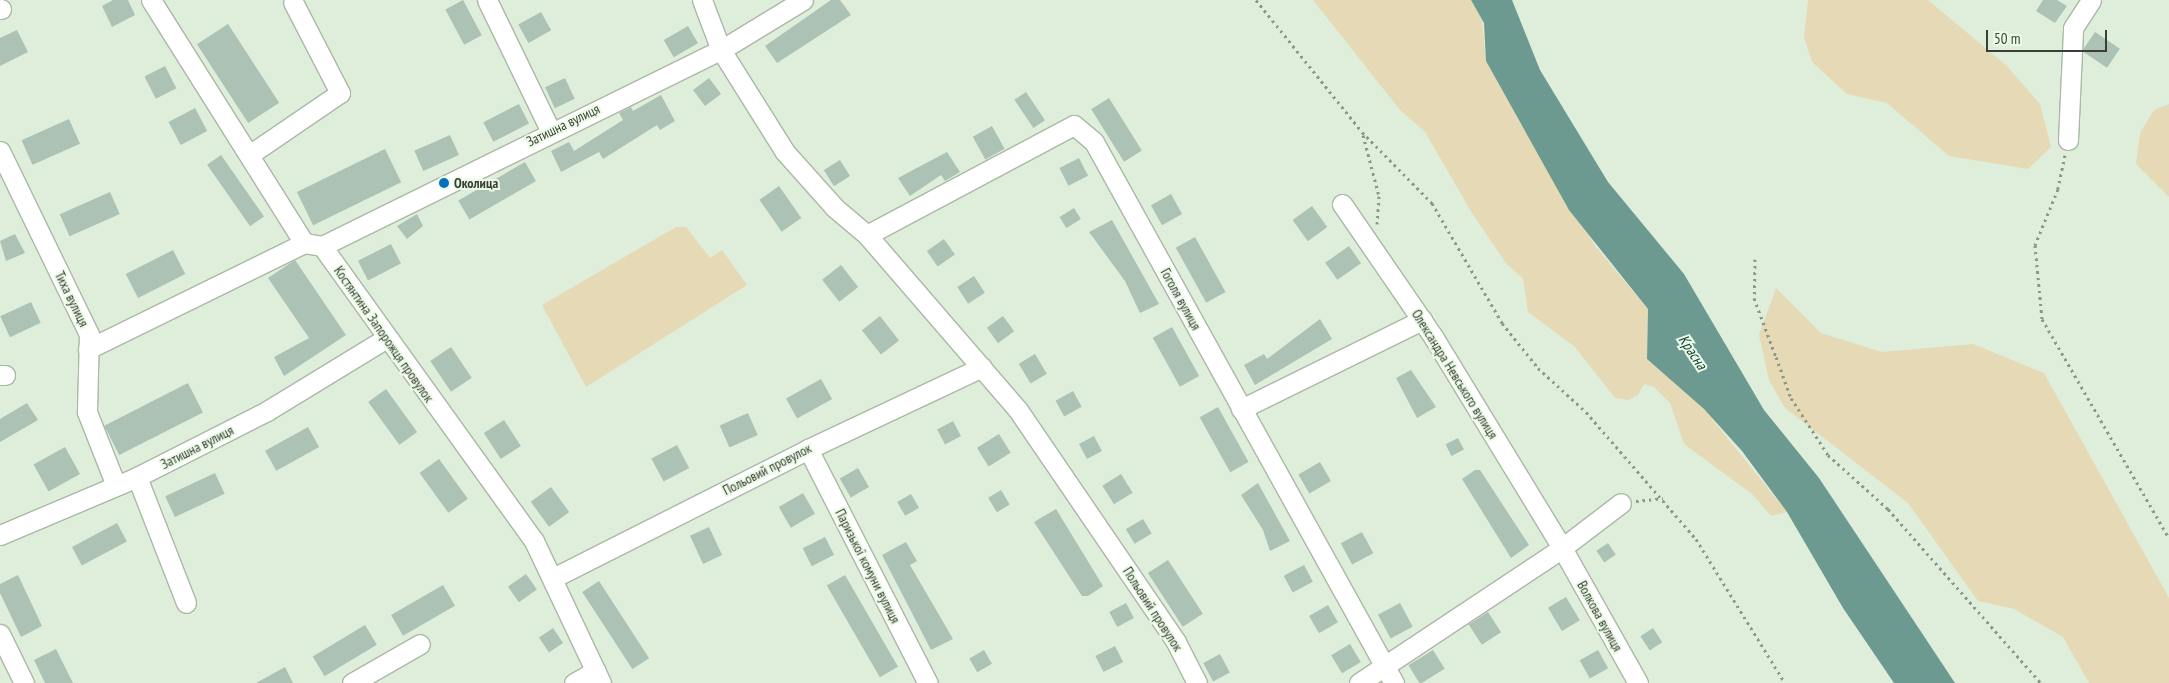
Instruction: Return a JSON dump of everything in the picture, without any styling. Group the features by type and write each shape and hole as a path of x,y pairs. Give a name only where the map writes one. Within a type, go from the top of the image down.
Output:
{"street":[{"name":"Костянтина Запорожця провулок","path":"151,0 249,154 313,244 534,541 555,577 598,677"},
{"path":"487,0 550,130"},
{"name":"Польовий провулок","path":"702,0 721,50 785,152 835,208 867,235 982,367 1060,465 1176,642 1198,683"},
{"name":"Затишна вулиця","path":"88,349 721,50 803,0"},
{"path":"2068,140 2073,28 2091,0"},
{"path":"249,154 340,93 293,2"},
{"name":"Гоголя вулиця","path":"867,235 1074,125 1094,142 1383,667 1394,683"},
{"name":"Тиха вулиця","path":"0,151 89,334 87,412 115,483"},
{"name":"Олександра Невського вулиця","path":"1342,204 1422,320 1562,548"},
{"path":"1241,409 1422,320"},
{"name":"Затишна вулиця","path":"0,535 115,483 137,477 267,411 385,339"},
{"name":"Польовий провулок","path":"555,577 808,449 982,367"},
{"name":"Паризької комуни вулиця","path":"808,449 928,683"},
{"path":"137,477 186,604"},
{"path":"1359,683 1562,548 1621,503"},
{"name":"Волкова вулиця","path":"1562,548 1638,683"},
{"path":"0,634 24,683"},
{"path":"352,683 420,644"},
{"path":"574,683 598,677"}],"path":[{"path":"1256,0 1362,132 1432,203 1502,323 1538,368 1586,412 1663,498 1696,539 1784,683"},
{"path":"1362,132 1379,196 1377,254"},
{"path":"2068,140 2058,189 2035,245 2042,319 2169,538"},
{"path":"1755,259 1754,298 1776,358 1792,398 1828,455 1888,509 2041,683"},
{"path":"1621,503 1663,498"}],"shaded area":[{"path":"1313,0 1471,0 1482,20 1486,61 1521,124 1596,247 1648,309 1647,359 1704,409 1787,512 1771,516 1752,494 1684,444 1670,403 1654,387 1644,384 1638,395 1628,400 1615,398 1575,347 1528,312 1523,279 1506,263 1472,213 1425,132 1400,110"},
{"path":"1808,0 1928,0 2007,66 2040,104 2051,147 2028,169 1949,156 1887,103 1847,94 1812,62 1804,37"},
{"path":"2169,104 2169,197 2136,164 2140,133 2154,110"},
{"path":"676,227 686,227 710,258 722,250 747,285 586,387 542,305"},
{"path":"1776,288 1821,333 1882,352 1973,344 2044,373 2169,598 2169,683 2089,683 2063,637 2014,609 1978,601 1908,503 1785,408 1769,380 1759,335"}],"water":[{"name":"Красна","path":"1471,0 1512,0 1540,70 1608,182 1684,274 1764,410 1819,478 1955,683 1894,683 1843,608 1787,512 1742,451 1704,409 1647,359 1648,309 1569,210 1486,61 1484,23"}],"building":[{"path":"113,0 128,0 135,15 112,27 102,6"},
{"path":"463,0 482,35 464,45 445,9"},
{"path":"831,0 840,0 851,15 777,63 765,46"},
{"path":"2043,0 2057,0 2067,6 2055,23 2036,11"},
{"path":"541,12 551,30 528,43 518,25"},
{"path":"228,24 279,103 248,123 197,44"},
{"path":"688,26 698,43 674,57 664,40"},
{"path":"17,30 28,52 0,66 0,38"},
{"path":"2095,32 2120,49 2107,68 2082,51"},
{"path":"165,66 176,88 156,99 145,76"},
{"path":"565,78 575,99 555,108 545,87"},
{"path":"709,78 721,94 705,106 693,90"},
{"path":"1026,92 1045,120 1033,128 1014,100"},
{"path":"661,95 675,121 660,130 657,125 603,159 599,152 561,172 551,151 569,142 574,151 623,120 619,113 631,107 633,111"},
{"path":"1109,98 1142,151 1124,162 1091,109"},
{"path":"519,104 529,124 493,142 483,122"},
{"path":"195,108 207,131 181,145 169,122"},
{"path":"69,119 80,144 32,165 21,140"},
{"path":"992,126 1005,149 985,159 973,137"},
{"path":"450,135 459,155 423,171 414,151"},
{"path":"385,149 401,182 313,225 297,192"},
{"path":"947,152 960,172 945,181 941,175 910,196 898,178"},
{"path":"221,155 264,216 250,226 207,165"},
{"path":"1079,158 1088,176 1068,186 1059,168"},
{"path":"840,160 850,176 834,186 824,170"},
{"path":"525,162 536,181 469,220 458,200"},
{"path":"779,186 801,218 782,232 759,200"},
{"path":"110,192 120,214 70,236 60,214"},
{"path":"1171,194 1182,214 1162,225 1151,205"},
{"path":"1312,206 1327,227 1308,241 1293,220"},
{"path":"1074,208 1081,219 1066,228 1060,217"},
{"path":"417,214 423,226 407,239 397,226"},
{"path":"1112,220 1159,304 1140,313 1125,281 1089,232"},
{"path":"15,234 25,253 6,261 0,241"},
{"path":"1195,237 1226,292 1206,303 1176,248"},
{"path":"944,239 955,255 938,267 927,251"},
{"path":"391,244 401,264 368,280 358,261"},
{"path":"1349,246 1361,263 1337,280 1325,263"},
{"path":"173,250 185,274 138,298 126,274"},
{"path":"295,260 346,335 284,376 274,357 309,338 268,278"},
{"path":"841,265 858,287 839,302 822,280"},
{"path":"974,276 985,293 968,304 957,287"},
{"path":"31,302 41,323 10,337 0,316"},
{"path":"880,316 899,340 881,355 862,330"},
{"path":"1003,316 1014,331 998,343 987,328"},
{"path":"1320,319 1332,339 1255,385 1244,365 1264,354 1267,359"},
{"path":"1172,327 1199,376 1180,387 1153,338"},
{"path":"451,347 472,378 451,392 430,361"},
{"path":"1035,354 1047,374 1031,384 1019,364"},
{"path":"1411,370 1436,407 1417,418 1396,378"},
{"path":"821,379 832,399 797,419 786,398"},
{"path":"188,383 203,412 119,455 104,426"},
{"path":"386,389 417,432 399,445 368,402"},
{"path":"1073,391 1082,407 1064,416 1056,401"},
{"path":"27,403 38,420 0,442 0,419"},
{"path":"1218,407 1249,462 1230,472 1200,417"},
{"path":"748,413 758,435 729,448 720,426"},
{"path":"504,420 521,446 501,459 484,433"},
{"path":"953,421 961,436 945,444 937,429"},
{"path":"308,427 319,447 276,471 265,451"},
{"path":"999,434 1011,453 989,466 977,448"},
{"path":"1094,436 1102,451 1087,459 1079,444"},
{"path":"1458,438 1464,450 1451,456 1446,444"},
{"path":"677,445 689,468 664,482 651,459"},
{"path":"65,447 80,474 49,492 34,464"},
{"path":"439,459 468,499 448,513 420,473"},
{"path":"1320,462 1331,481 1309,494 1298,474"},
{"path":"858,468 869,487 851,498 840,478"},
{"path":"1475,470 1480,470 1529,545 1511,558 1462,479"},
{"path":"215,473 225,494 175,517 165,496"},
{"path":"1121,474 1133,493 1114,504 1102,486"},
{"path":"1258,483 1290,541 1270,551 1263,530 1241,495"},
{"path":"551,487 569,512 549,527 531,502"},
{"path":"1001,490 1010,505 997,512 988,498"},
{"path":"803,493 815,514 791,528 779,507"},
{"path":"911,494 919,508 905,516 897,502"},
{"path":"1056,509 1103,586 1088,596 1082,596 1034,522"},
{"path":"1143,519 1152,534 1135,544 1126,529"},
{"path":"117,523 127,542 82,565 72,547"},
{"path":"709,527 722,555 703,564 690,536"},
{"path":"1362,532 1373,553 1352,564 1341,543"},
{"path":"825,537 834,555 812,566 803,548"},
{"path":"906,542 917,561 910,565 953,639 931,650 882,555"},
{"path":"1608,543 1616,555 1604,562 1596,551"},
{"path":"1168,560 1203,614 1183,627 1148,573"},
{"path":"1304,565 1313,582 1293,593 1284,576"},
{"path":"526,574 537,590 519,602 508,587"},
{"path":"18,575 42,626 21,637 0,593 0,584"},
{"path":"845,575 898,667 880,677 827,586"},
{"path":"599,581 649,658 632,669 582,592"},
{"path":"443,585 455,606 403,636 391,615"},
{"path":"1566,597 1580,620 1562,631 1548,608"},
{"path":"1126,603 1134,618 1117,627 1109,612"},
{"path":"1400,603 1413,627 1391,639 1378,615"},
{"path":"1328,605 1338,622 1319,633 1309,616"},
{"path":"1488,612 1501,632 1482,645 1469,625"},
{"path":"365,625 377,645 325,676 313,656"},
{"path":"553,628 563,643 549,652 539,638"},
{"path":"1653,628 1662,642 1650,650 1640,636"},
{"path":"1350,644 1361,662 1342,673 1331,655"},
{"path":"1115,646 1123,662 1104,672 1095,656"},
{"path":"56,649 73,683 45,683 34,660"},
{"path":"984,650 992,664 977,672 969,658"},
{"path":"1433,650 1445,669 1419,683 1408,665"},
{"path":"1598,650 1608,668 1590,679 1580,660"},
{"path":"1220,654 1230,673 1213,681 1203,663"},
{"path":"285,667 293,683 256,683"}],"place":[{"name":"Околица","path":"444,183"}]}
